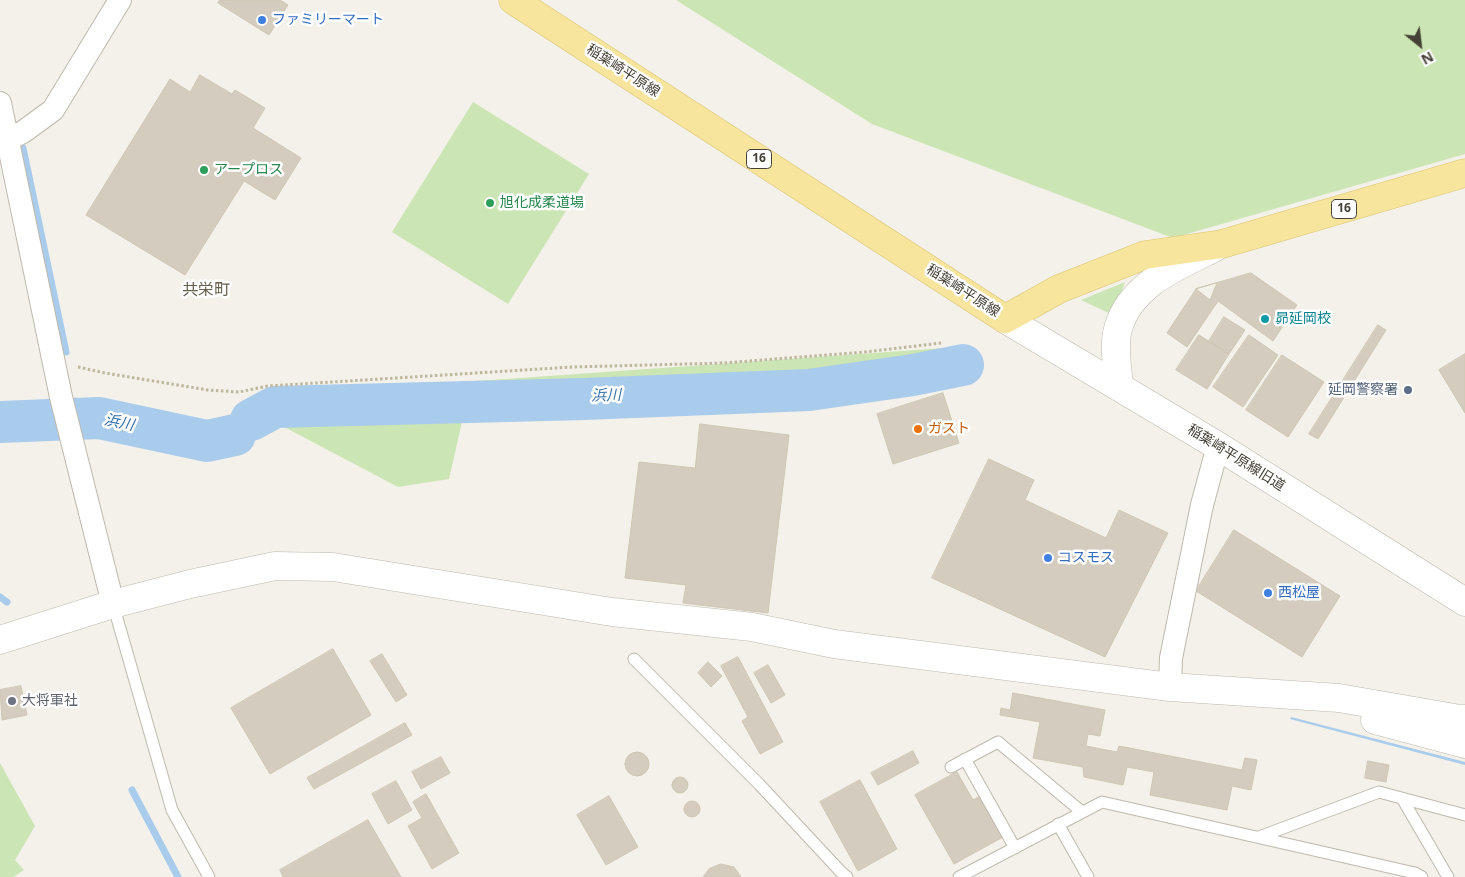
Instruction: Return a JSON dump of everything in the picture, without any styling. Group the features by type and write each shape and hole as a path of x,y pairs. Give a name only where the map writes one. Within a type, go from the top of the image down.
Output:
{"main road":[{"name":"稲葉崎平原線","path":"514,0 1005,319 1059,289 1145,255 1222,244 1465,173"}],"street":[{"path":"4,143 24,132 52,110 120,0"},
{"path":"0,104 4,143 61,397 113,604"},
{"path":"1119,387 1116,356 1118,330 1128,308 1150,283 1179,265 1222,244"},
{"name":"稲葉崎平原線旧道","path":"1005,319 1218,446 1465,602"},
{"path":"1170,687 1171,658 1202,505 1218,446"},
{"path":"0,640 113,604 190,584 275,566 333,567 612,612 752,627 834,644 1170,687 1339,698 1460,720 1465,719"},
{"path":"1287,695 1465,744"}],"lane":[{"path":"113,604 172,810 209,877"},
{"path":"634,659 759,784 847,877"},
{"path":"951,767 998,742 1082,812"},
{"path":"965,759 1015,848"},
{"path":"1259,837 1379,792 1465,816"},
{"path":"1403,800 1448,877"},
{"path":"959,877 1102,802 1415,872 1422,877"},
{"path":"1058,824 1088,877"}],"path":[{"path":"54,362 105,373 208,390 239,392 268,386 572,367 724,363 865,352 941,342"}],"green space":[{"path":"676,0 1465,0 1465,154 1173,238 872,124"},
{"name":"旭化成柔道場","path":"473,102 589,174 508,304 392,232"},
{"path":"1125,282 1113,315 1081,300"},
{"path":"944,348 956,360 862,387 462,422 449,479 398,487 252,410 268,392 492,380"},
{"path":"93,398 181,415 187,426 226,423 244,436 221,449 91,438"},
{"path":"0,763 35,826 15,860 24,870 13,877 0,877"}],"water":[{"path":"0,420 43,420 45,434 0,437"},
{"path":"1291,717 1465,762 1465,765 1290,719"}],"building":[{"name":"ファミリーマート","path":"220,0 280,0 288,5 269,35 218,3"},
{"name":"アープロス","path":"200,75 232,94 235,90 265,108 253,128 301,158 275,200 244,181 185,275 86,215 170,79 190,92"},
{"name":"昴延岡校","path":"1251,273 1297,305 1273,341 1218,301 1187,347 1167,333 1196,289"},
{"path":"1217,283 1210,300 1196,289"},
{"path":"1224,317 1245,330 1229,354 1209,341"},
{"path":"1378,325 1386,330 1318,439 1309,434"},
{"path":"1199,335 1229,354 1207,389 1176,370"},
{"path":"1249,335 1278,355 1243,407 1213,387"},
{"path":"1465,354 1465,413 1439,370"},
{"path":"1282,355 1324,382 1288,437 1246,410"},
{"name":"ガスト","path":"943,393 959,443 893,464 877,414"},
{"path":"700,424 789,435 768,613 683,603 686,585 625,578 639,462 695,468"},
{"name":"コスモス","path":"989,459 1034,480 1025,500 1106,538 1119,510 1168,533 1105,657 932,578"},
{"name":"西松屋","path":"1234,530 1340,596 1302,657 1196,591"},
{"path":"333,649 371,715 270,774 231,708"},
{"path":"382,654 407,695 396,702 370,661"},
{"path":"738,657 783,742 760,754 742,721 748,717 721,666"},
{"path":"708,662 722,676 711,687 698,673"},
{"path":"768,665 785,695 771,703 754,673"},
{"name":"大将軍社","path":"21,686 27,715 2,720 0,690"},
{"path":"1013,693 1105,710 1100,736 1088,734 1086,746 1117,752 1119,746 1242,770 1245,758 1257,760 1251,790 1232,786 1227,810 1150,795 1154,772 1127,767 1123,785 1084,777 1083,767 1033,758 1040,722 1000,715 1001,708 1010,710"},
{"path":"405,723 412,735 314,789 307,778"},
{"path":"913,751 919,763 878,785 871,773"},
{"path":"637,752 646,755 649,764 646,773 637,776 628,773 625,764 628,755"},
{"path":"441,757 450,773 421,789 412,772"},
{"path":"1368,761 1389,765 1386,782 1365,778"},
{"path":"957,772 973,800 980,796 1003,837 954,864 915,795"},
{"path":"677,777 683,777 688,782 686,791 677,793 672,788 672,782"},
{"path":"860,780 897,849 858,871 820,802"},
{"path":"396,781 412,810 388,824 372,794"},
{"path":"426,794 459,853 432,869 408,826 422,818 413,802"},
{"path":"609,796 638,847 606,865 577,815"},
{"path":"689,801 695,801 700,806 698,815 689,817 684,812 684,806"},
{"path":"368,820 401,877 283,877 280,870"},
{"path":"721,864 734,867 741,877 703,877 709,869"}],"waterway":[{"path":"23,148 66,352"},
{"name":"浜川","path":"251,420 275,407 584,399 809,390 913,375 963,365"},
{"path":"76,401 80,419"},
{"name":"浜川","path":"0,422 99,418 207,441 235,435"},
{"path":"0,597 7,602"},
{"path":"132,790 178,877"}],"place":[{"name":"ファミリーマート","path":"262,20"},
{"name":"アープロス","path":"204,170"},
{"name":"旭化成柔道場","path":"490,203"},
{"name":"昴延岡校","path":"1265,319"},
{"name":"延岡警察署","path":"1408,390"},
{"name":"ガスト","path":"918,429"},
{"name":"コスモス","path":"1048,558"},
{"name":"西松屋","path":"1268,593"},
{"name":"大将軍社","path":"12,701"}],"district":[{"name":"共栄町","path":"206,290"}]}
